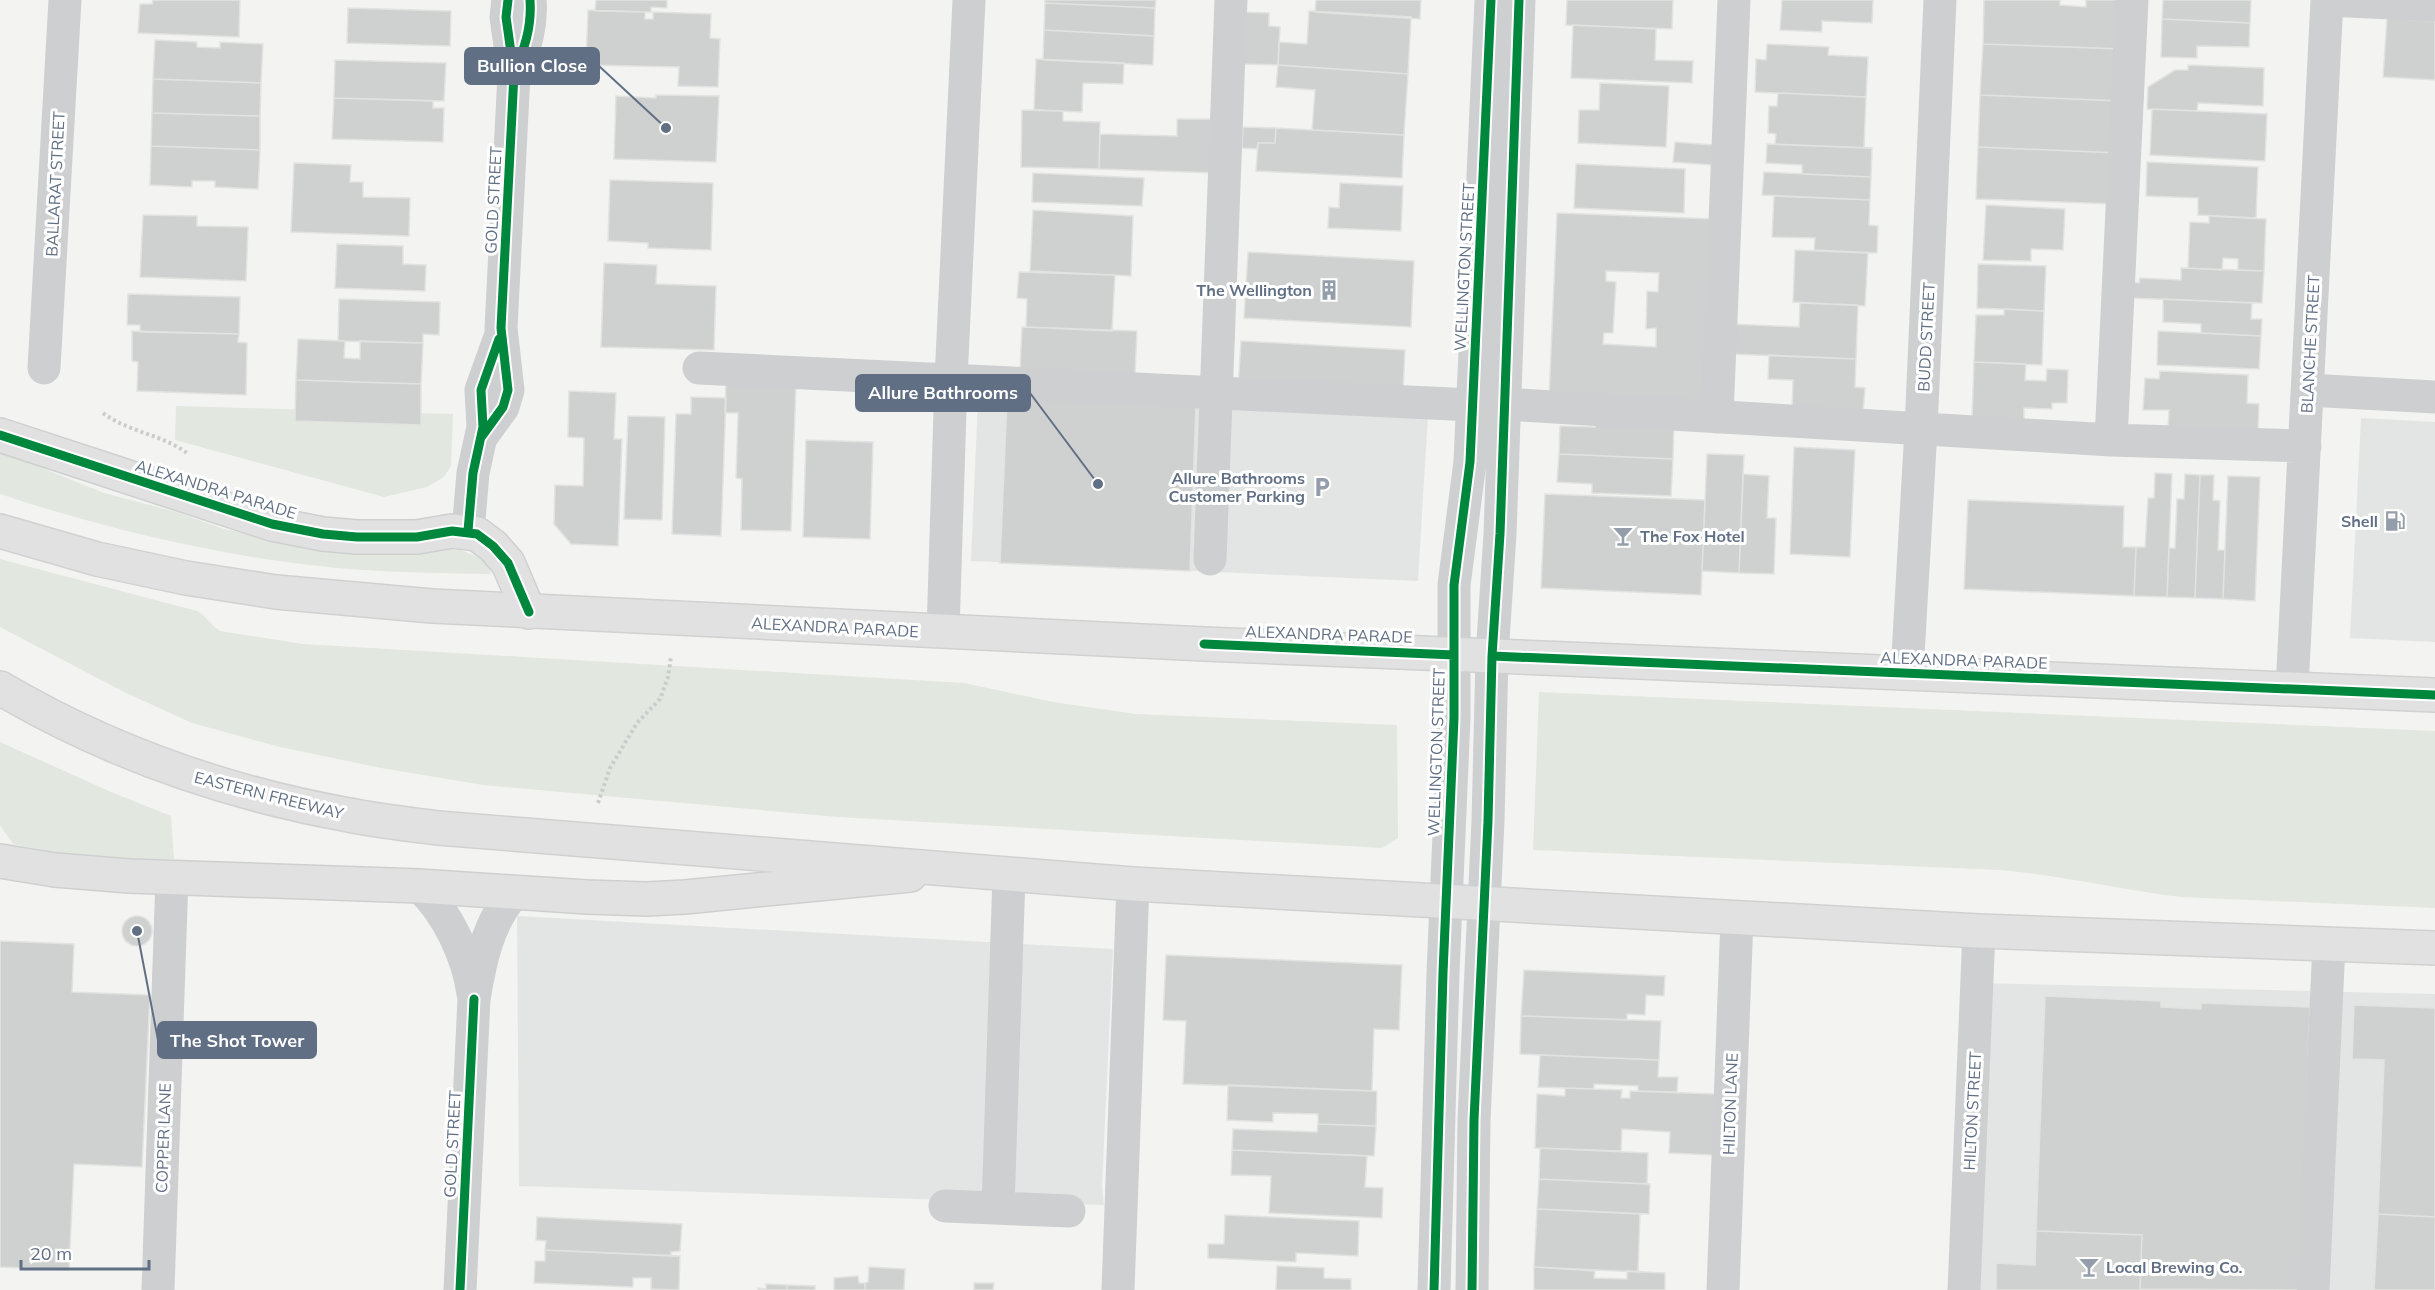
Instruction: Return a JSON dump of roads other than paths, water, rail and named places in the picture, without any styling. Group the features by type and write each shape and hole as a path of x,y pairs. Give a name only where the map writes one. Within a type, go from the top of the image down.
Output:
{"main road":[{"name":"ALEXANDRA PARADE","path":"0,435 272,524 323,534 357,537 408,537 468,531"},
{"name":"ALEXANDRA PARADE","path":"0,531 97,559 186,578 276,592 432,606 1454,655 2435,695"},
{"path":"468,531 485,538 501,554 514,574 529,612"},
{"name":"EASTERN FREEWAY","path":"0,688 120,747 180,772 255,794 348,815 438,828 556,839 962,870"},
{"path":"0,861 85,873 419,886 598,898 685,897 962,870 1133,884 1979,931 2435,948"}],"street":[{"name":"BALLARAT STREET","path":"44,368 65,0"},
{"name":"GOLD STREET","path":"468,531 470,497 482,436 481,390 486,370 499,341 501,328 514,74 506,17 508,0"},
{"name":"GOLD STREET","path":"514,74 527,41 531,17 530,0"},
{"path":"943,631 951,380 969,0"},
{"path":"1210,559 1231,0"},
{"name":"WELLINGTON STREET","path":"1434,1290 1454,718 1454,585 1468,486 1491,0"},
{"path":"1472,1290 1474,1120 1519,0"},
{"path":"1717,417 1734,0"},
{"name":"BUDD STREET","path":"1907,673 1922,429 1940,0"},
{"path":"2111,440 2132,0"},
{"path":"2327,0 2435,5"},
{"name":"BLANCHE STREET","path":"2292,689 2327,0"},
{"path":"699,368 1472,405 1504,404 2111,440 2305,446"},
{"path":"2308,390 2435,397"},
{"path":"998,1208 1010,875"},
{"name":"COPPER LANE","path":"158,1290 172,877"},
{"path":"1118,1290 1133,884"},
{"name":"GOLD STREET","path":"419,886 438,908 460,949 468,968 474,999"},
{"name":"GOLD STREET","path":"460,1290 474,999 481,961 494,922 514,893"},
{"name":"HILTON LANE","path":"1723,1290 1737,918"},
{"name":"HILTON STREET","path":"1964,1290 1979,931"},
{"path":"2313,1290 2329,945"},
{"path":"945,1206 1069,1211"}],"place":[{"name":"Bullion Close","path":"666,128"},
{"name":"The Wellington","path":"1329,290"},
{"name":"Allure Bathrooms","path":"1098,484"},
{"name":"Allure Bathrooms Customer Parking","path":"1322,487"},
{"name":"Shell","path":"2395,521"},
{"name":"The Fox Hotel","path":"1623,536"},
{"name":"The Shot Tower","path":"137,931"},
{"name":"Local Brewing Co.","path":"2089,1267"}]}
